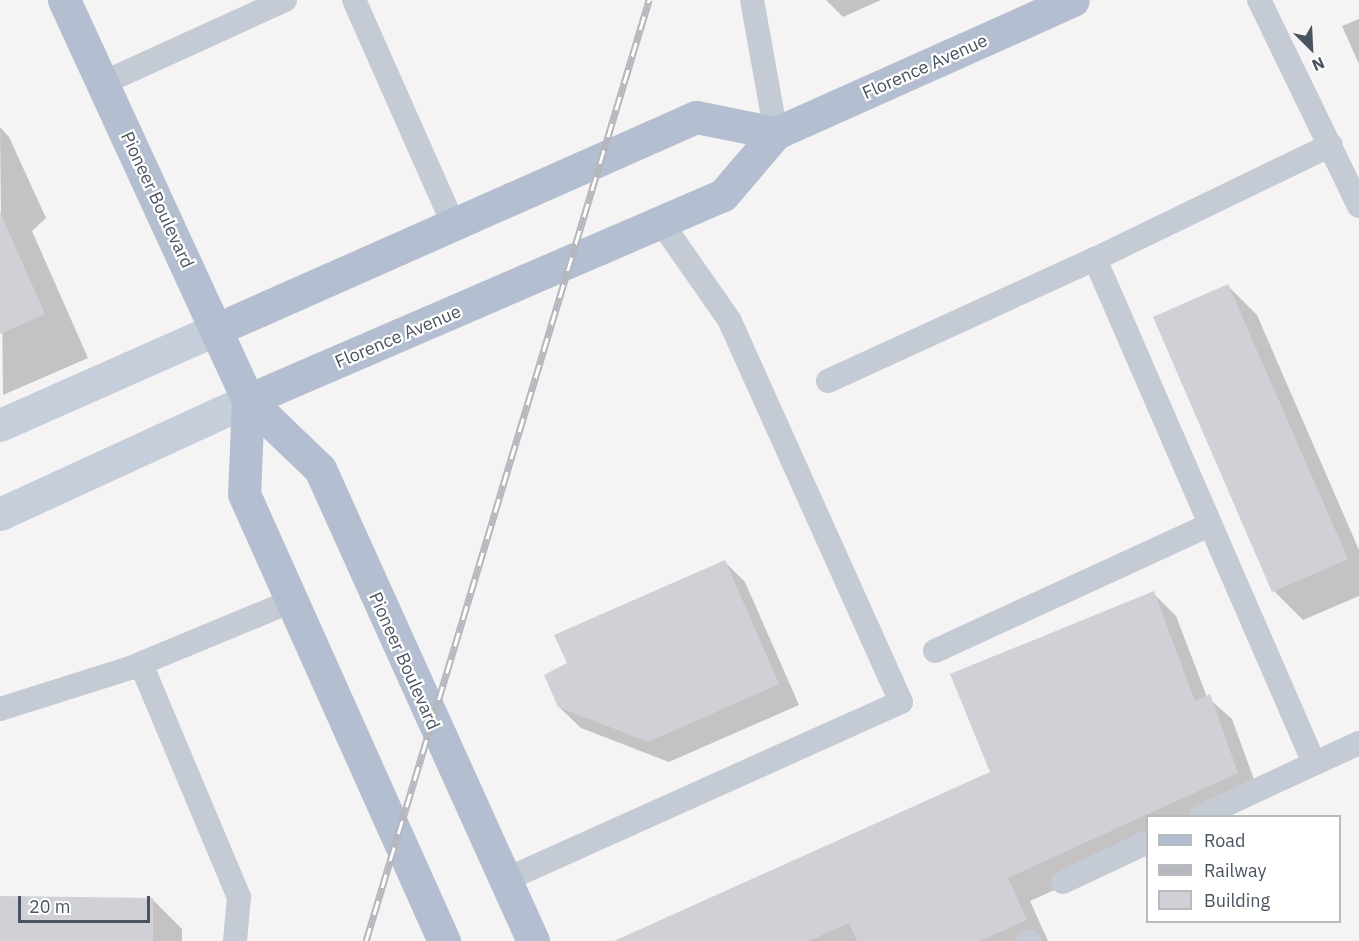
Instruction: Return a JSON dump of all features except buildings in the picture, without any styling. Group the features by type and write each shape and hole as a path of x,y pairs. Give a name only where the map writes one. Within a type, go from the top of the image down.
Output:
{"main road":[{"name":"Pioneer Boulevard","path":"64,0 248,400 320,469 533,941"},
{"name":"Florence Avenue","path":"0,514 248,400 723,195 776,133 1073,0"},
{"path":"0,425 696,117 776,133"},
{"name":"Pioneer Boulevard","path":"248,400 244,494 444,941"}],"lane":[{"path":"103,83 285,0"},
{"path":"354,0 454,226"},
{"path":"752,0 776,133"},
{"path":"1258,0 1359,206"},
{"path":"828,381 1095,259 1331,145"},
{"path":"505,880 901,702 730,321 661,222"},
{"path":"1095,259 1207,526 1314,763"},
{"path":"935,651 1207,526"},
{"path":"0,709 141,664 292,601"},
{"path":"141,664 239,897 235,941"},
{"path":"1203,815 1359,743"},
{"path":"1063,882 1146,843"}],"railway":[{"path":"366,941 649,0"}]}
